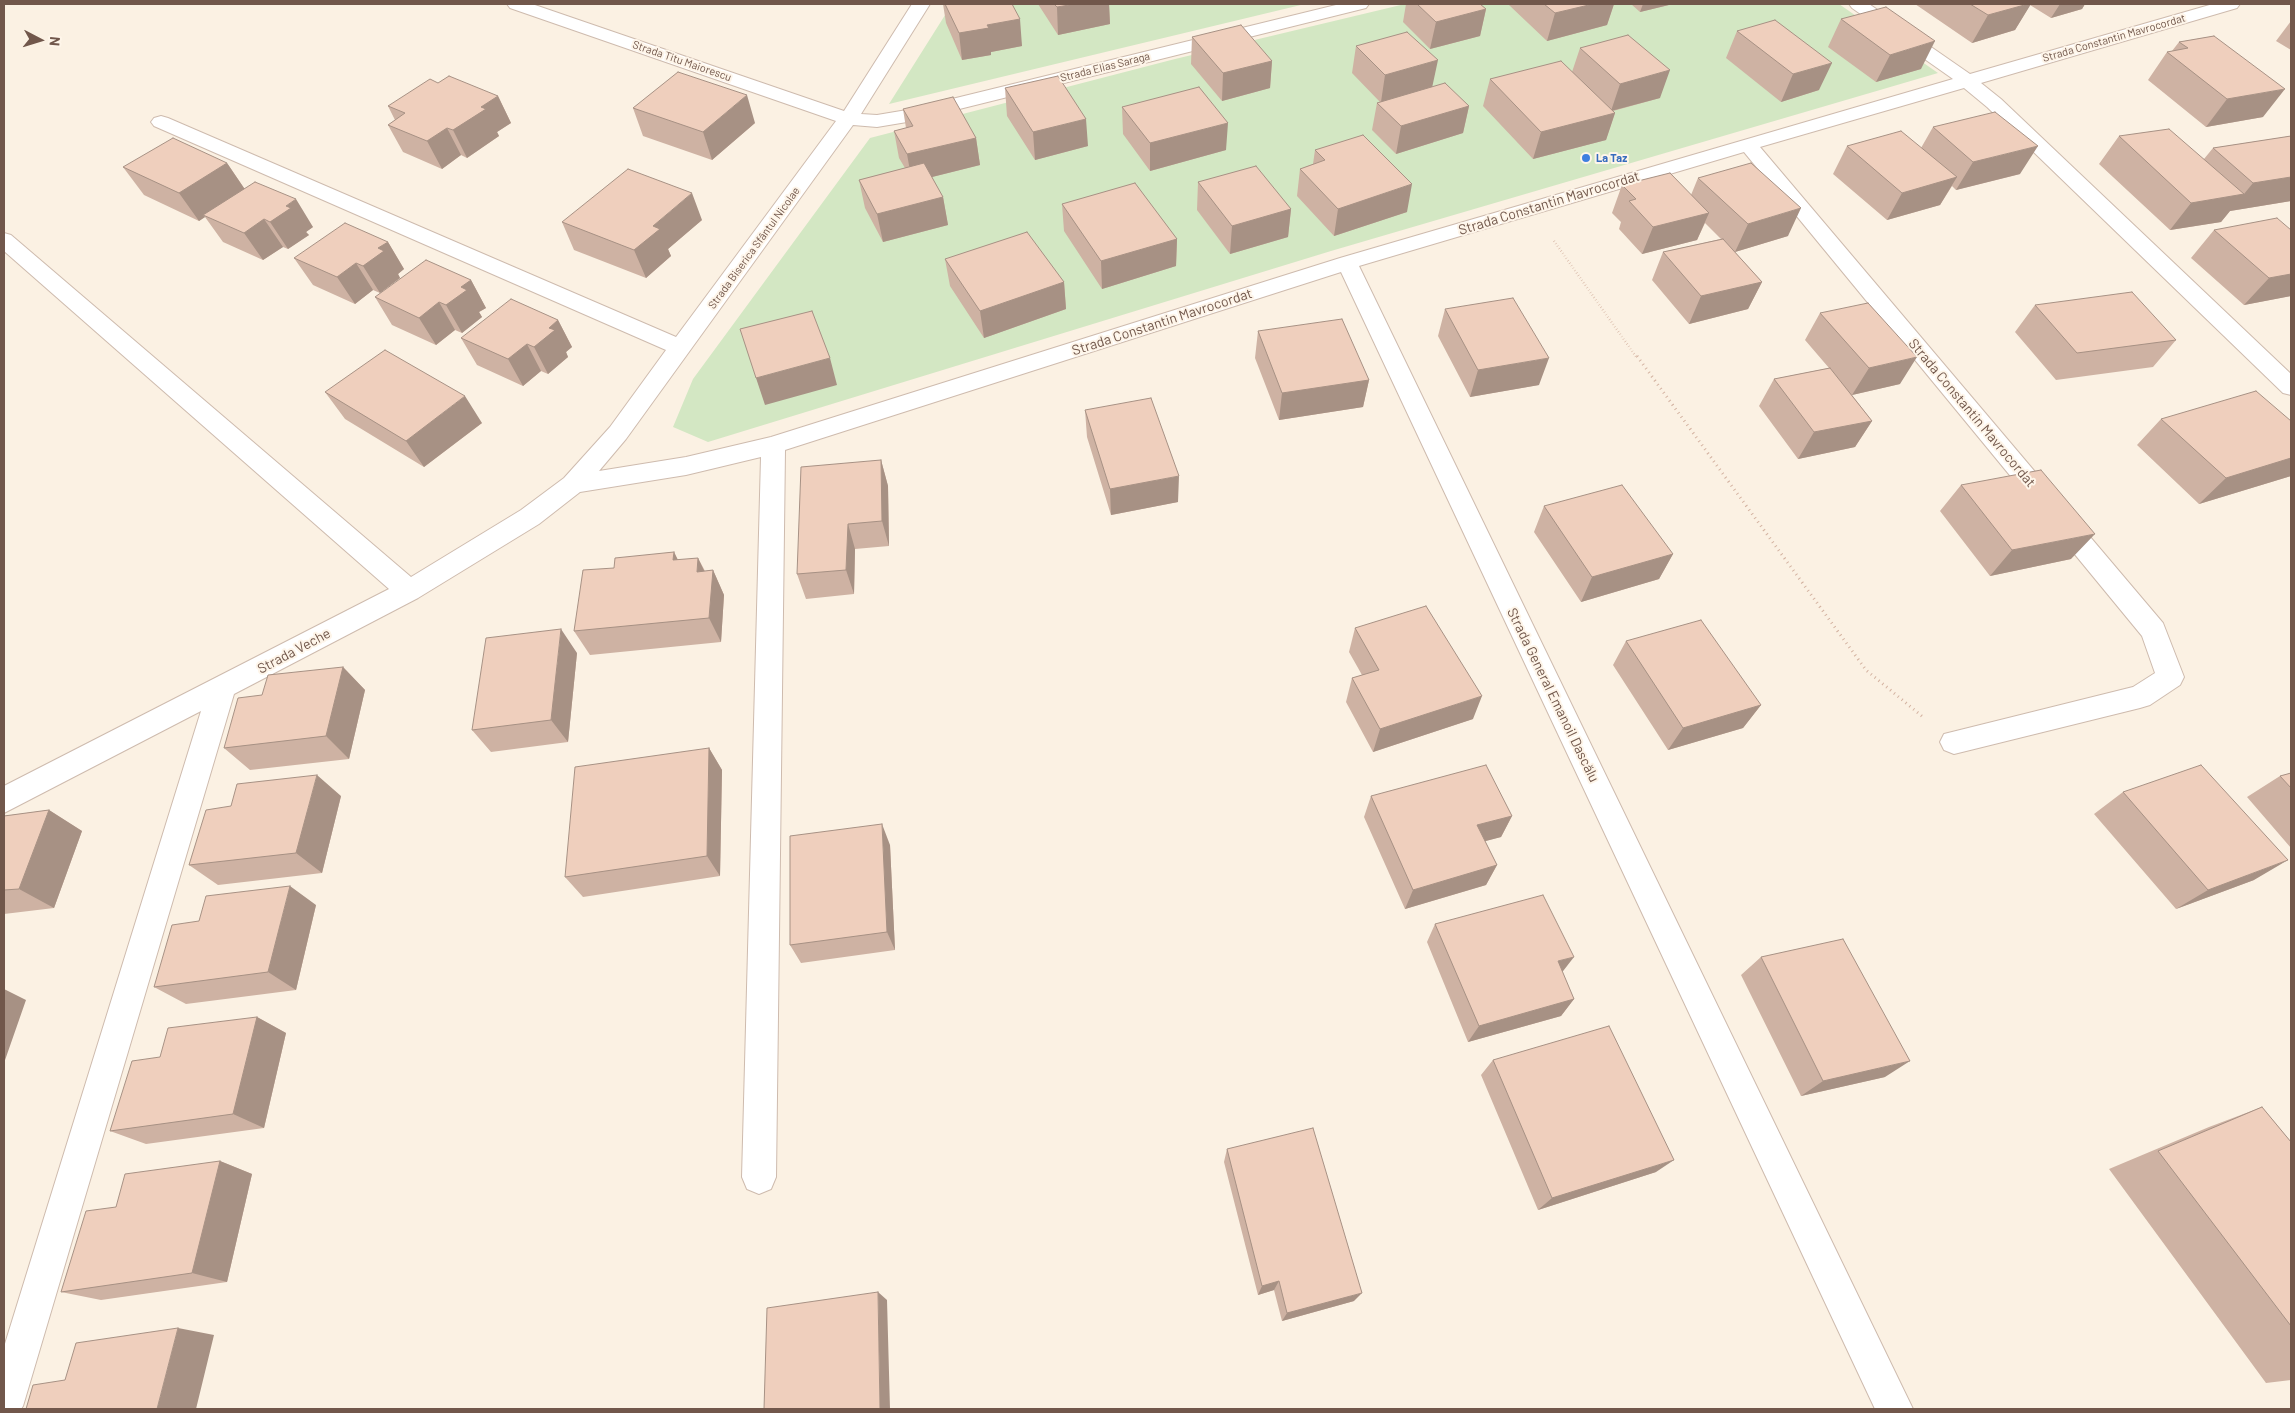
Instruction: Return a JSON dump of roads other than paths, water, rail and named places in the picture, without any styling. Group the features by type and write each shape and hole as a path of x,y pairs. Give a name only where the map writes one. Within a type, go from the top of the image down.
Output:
{"street":[{"name":"Strada Titu Maiorescu","path":"516,4 848,119"},
{"name":"Strada Biserica Sfântul Nicolae","path":"573,484 618,432 848,119 921,4"},
{"name":"Strada Elias Saraga","path":"848,119 877,121 906,116 1360,4"},
{"path":"1858,4 1968,81 1994,103 2291,387"},
{"name":"Strada Constantin Mavrocordat","path":"573,484 686,466 773,445 1530,208 2231,4"},
{"path":"161,122 681,348"},
{"name":"Strada Constantin Mavrocordat","path":"1748,145 2154,631 2170,677 2140,697 1954,742"},
{"path":"4,240 409,591"},
{"name":"Strada General Emanoil Dascălu","path":"1347,264 1894,1409"},
{"path":"759,1177 773,445"},
{"name":"Strada Veche","path":"4,800 409,591 530,517 573,484"},
{"path":"4,1406 222,688"}],"place":[{"name":"La Taz","path":"1586,158"}]}
